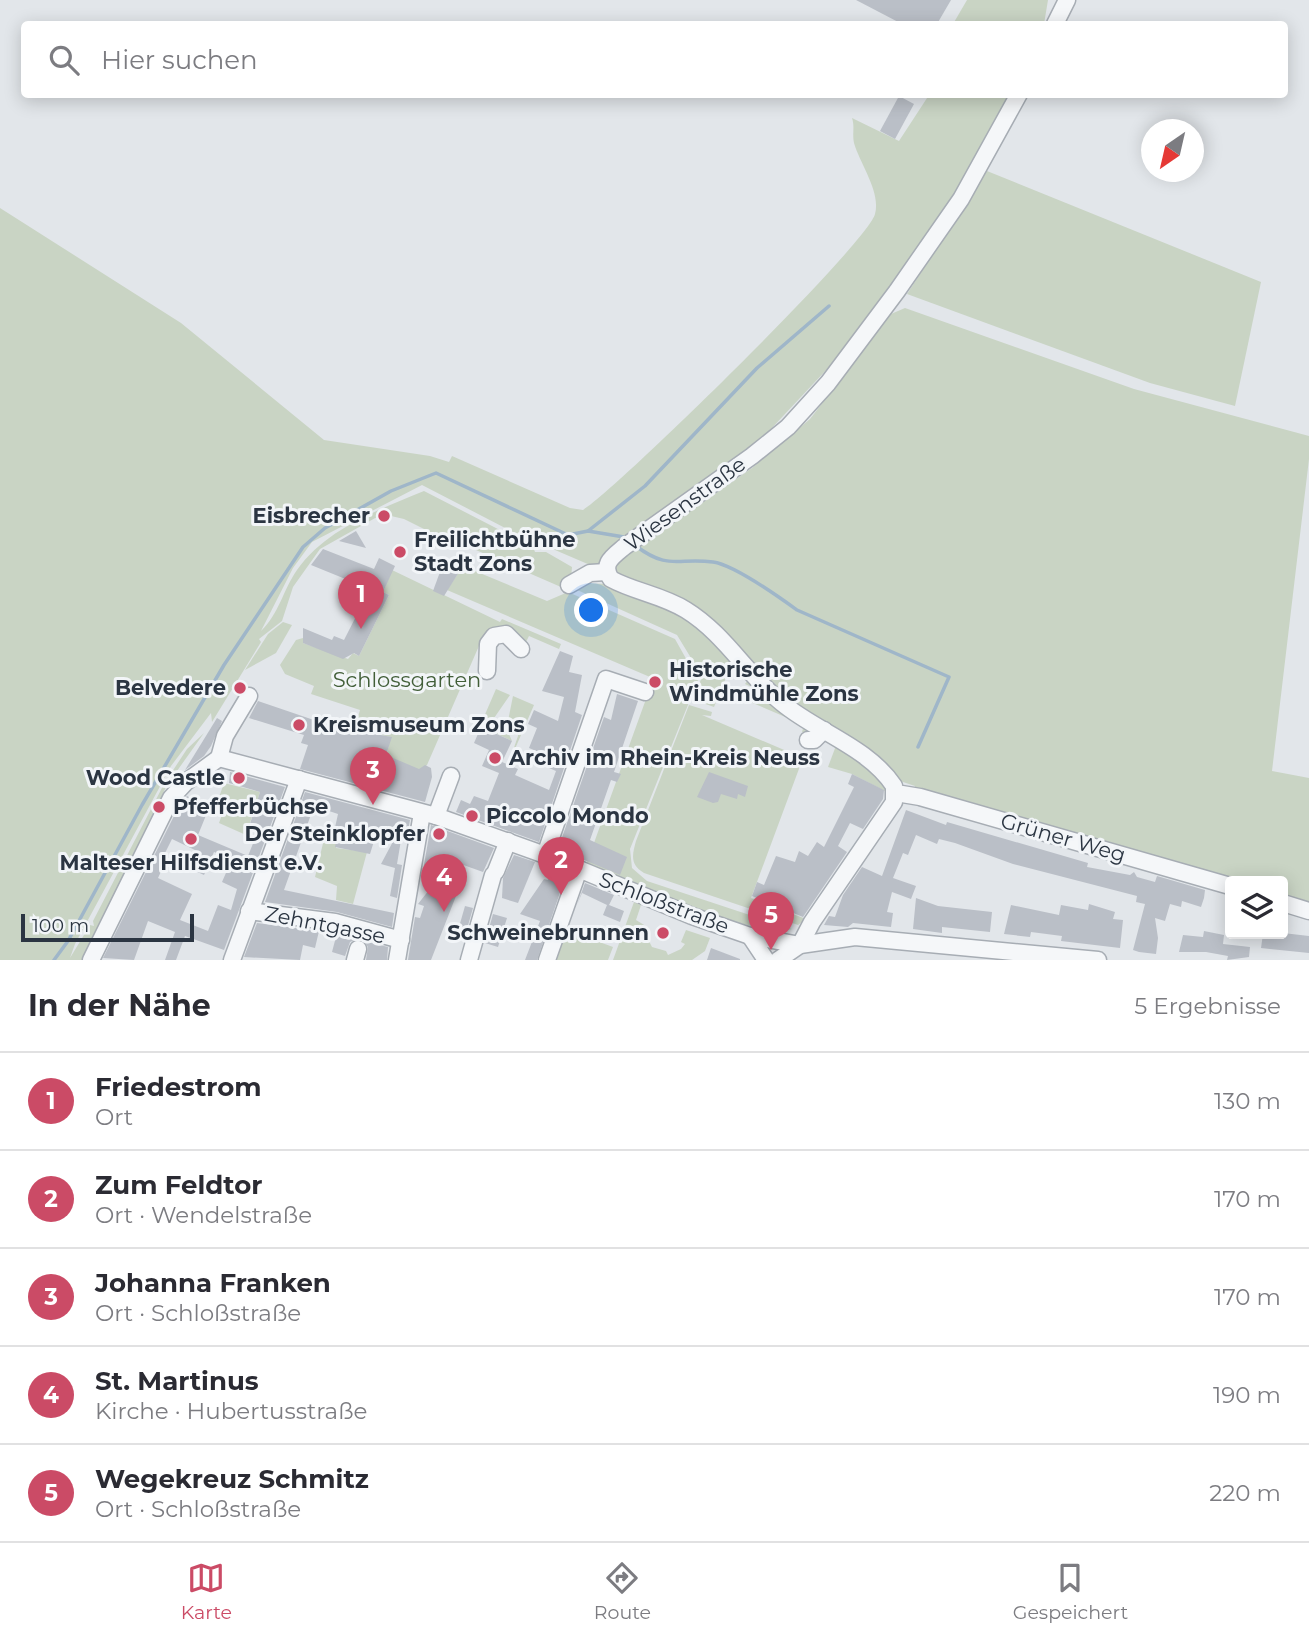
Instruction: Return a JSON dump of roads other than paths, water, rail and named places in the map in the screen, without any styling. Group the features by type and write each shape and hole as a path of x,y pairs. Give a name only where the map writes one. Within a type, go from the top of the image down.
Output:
{"street":[{"path":"1056,21 1067,0"},
{"name":"Wiesenstraße","path":"896,793 884,773 785,706 744,673 716,634 685,609 611,579 606,572 607,563 624,547 788,427 828,383 961,199 1017,98"},
{"path":"569,586 590,573 606,572"},
{"path":"487,671 488,644 494,636 506,634 521,649"},
{"path":"545,855 606,679 645,692"},
{"path":"91,960 144,847 176,791 219,758 225,736 250,696"},
{"path":"808,740 814,740 824,730"},
{"name":"Schloßstraße","path":"219,758 429,814 545,855 750,936 800,945"},
{"path":"397,960 429,814 451,776"},
{"path":"232,960 299,779"},
{"path":"800,945 812,922 879,827 894,802 896,793"},
{"name":"Grüner Weg","path":"896,793 920,797 1225,885"},
{"path":"469,960 495,873 508,841"},
{"path":"547,960 579,869"},
{"path":"1288,905 1309,911"},
{"name":"Zehntgasse","path":"249,911 299,916 359,944 401,940"},
{"name":"Schloßstraße","path":"750,936 766,960"},
{"path":"778,960 800,945 855,937 1098,960"}],"waterway":[{"path":"588,531 645,486 757,368 829,306"},
{"path":"54,960 68,941 142,805 224,665 303,547 325,528 391,491 436,473 568,535 588,531 624,537"},
{"path":"636,546 647,554 666,561 722,564 757,582 797,610 949,677 918,747"}],"place":[{"name":"Eisbrecher","path":"384,516"},
{"name":"Freilichtbühne Stadt Zons","path":"400,552"},
{"name":"Friedestrom","path":"361,629"},
{"name":"Historische Windmühle Zons","path":"655,682"},
{"name":"Belvedere","path":"240,688"},
{"name":"Kreismuseum Zons","path":"299,725"},
{"name":"Archiv im Rhein-Kreis Neuss","path":"495,758"},
{"name":"Wood Castle","path":"239,778"},
{"name":"Johanna Franken","path":"373,805"},
{"name":"Pfefferbüchse","path":"159,807"},
{"name":"Piccolo Mondo","path":"472,816"},
{"name":"Der Steinklopfer","path":"439,834"},
{"name":"Malteser Hilfsdienst e.V.","path":"191,839"},
{"name":"Zum Feldtor","path":"561,895"},
{"name":"St. Martinus","path":"444,912"},
{"name":"Schweinebrunnen","path":"663,933"},
{"name":"Wegekreuz Schmitz","path":"771,950"}],"park label":[{"name":"Schlossgarten","path":"407,680"}]}
